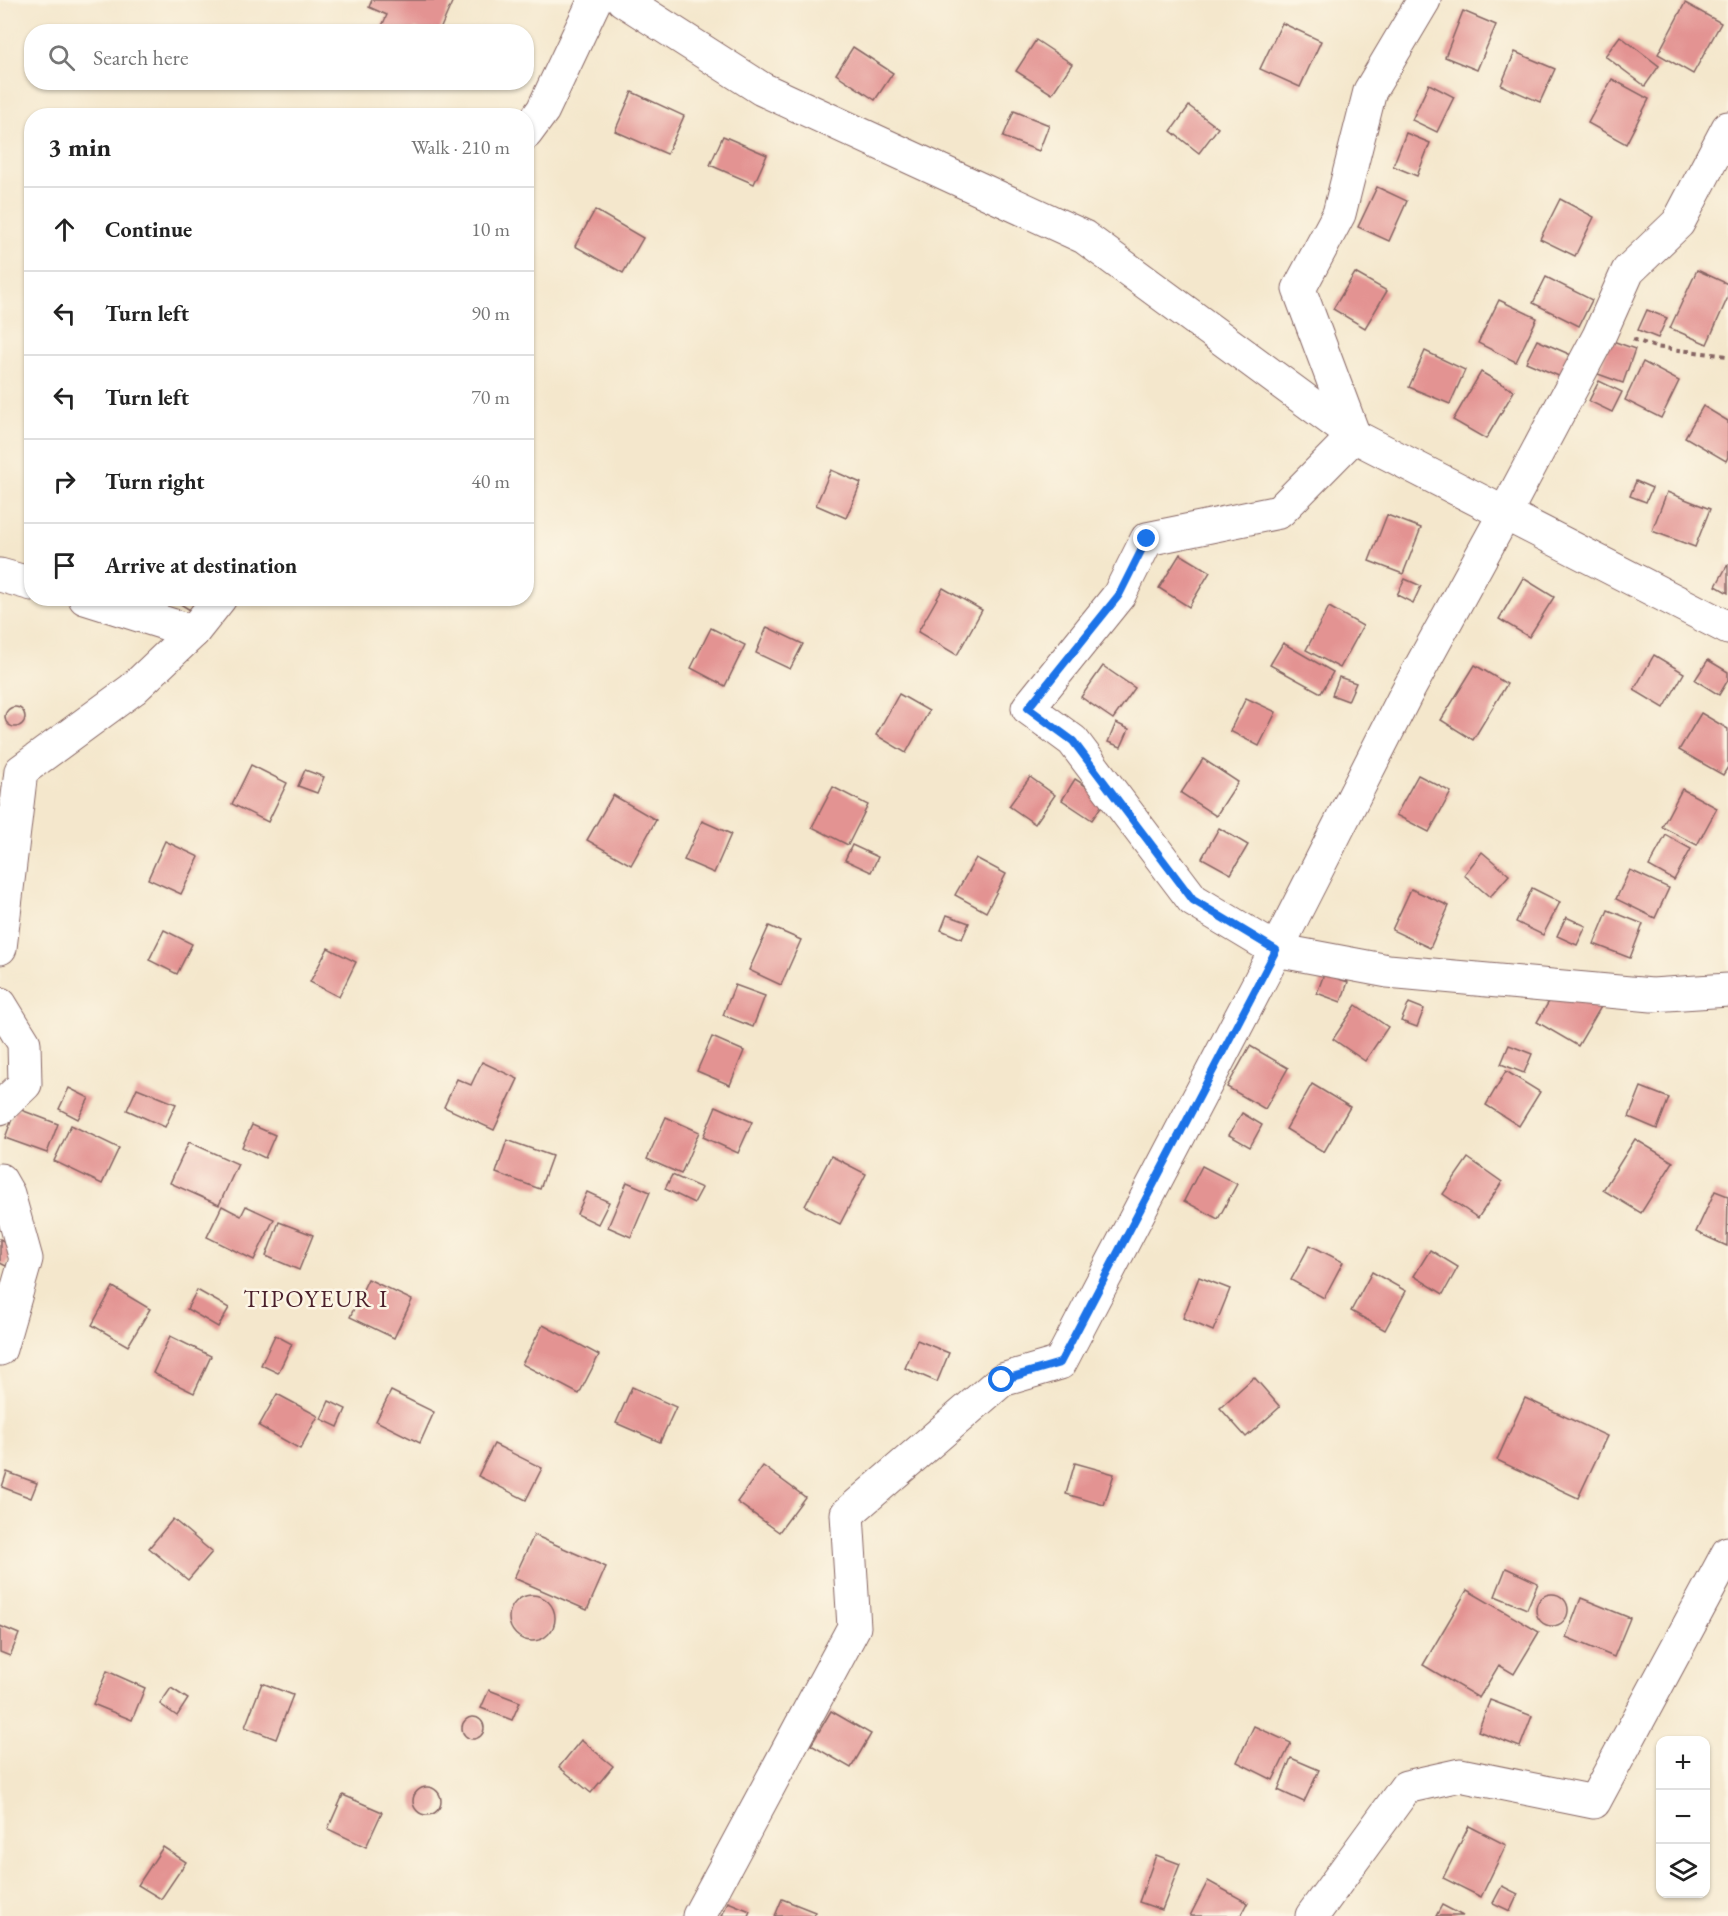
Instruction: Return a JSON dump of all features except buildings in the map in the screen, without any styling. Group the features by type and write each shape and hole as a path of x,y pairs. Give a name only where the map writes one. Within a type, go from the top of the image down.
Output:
{"street":[{"path":"534,122 543,110 595,0"},
{"path":"623,0 762,89 1084,237 1354,436 1728,628"},
{"path":"1354,436 1299,289 1339,214 1370,91 1424,0"},
{"path":"699,1916 854,1627 847,1514 1002,1380 1060,1363 1276,950 1406,694 1505,513 1602,328 1628,271 1678,223 1728,128"},
{"path":"1354,436 1278,512 1147,539 1119,595 1028,708 1073,741 1193,900 1276,950 1388,971 1652,995 1728,990"},
{"path":"0,575 24,582"},
{"path":"110,606 193,632"},
{"path":"0,948 21,771 133,689 193,632 214,606"},
{"path":"0,1004 24,1043 25,1083 0,1108"},
{"path":"0,1180 8,1194 26,1259 0,1349"},
{"path":"1312,1916 1406,1787 1460,1775 1594,1802 1728,1552"}],"path":[{"path":"1602,328 1655,347 1728,356"}],"district":[{"name":"TIPOYEUR I","path":"316,1298"}],"route":[{"path":"1002,1380 1060,1363 1276,950 1193,900 1073,741 1028,708 1119,595 1147,539"}]}
